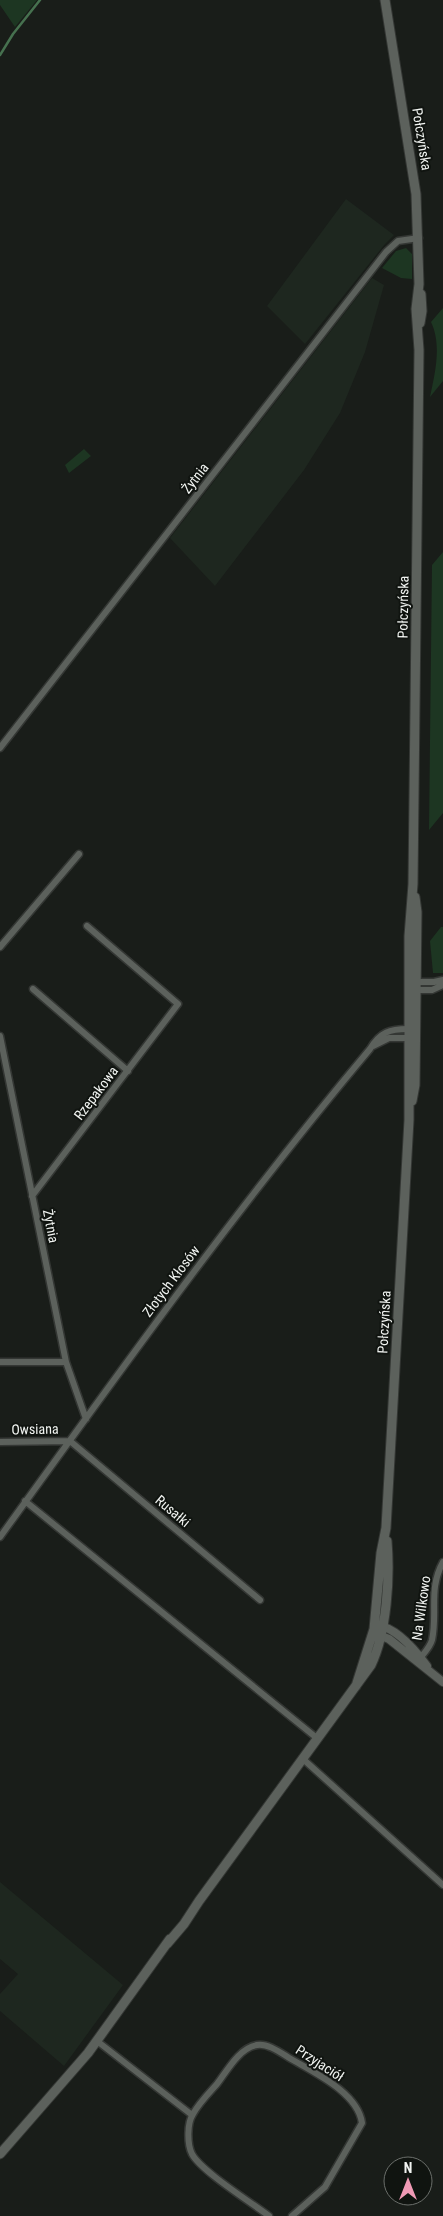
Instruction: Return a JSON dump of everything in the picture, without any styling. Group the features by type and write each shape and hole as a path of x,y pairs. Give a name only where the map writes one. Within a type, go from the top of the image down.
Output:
{"main road":[{"name":"Połczyńska","path":"0,2154 83,2060 177,1928 318,1739 356,1686 378,1630 381,1553 386,1530 409,1116 413,985 409,912 413,884 419,330 416,306 419,284 419,238 413,165 385,0"}],"street":[{"name":"Żytnia","path":"0,748 386,252 400,241 419,238"},
{"path":"0,947 79,854"},
{"name":"Rzepakowa","path":"32,1196 178,1004 86,926"},
{"path":"413,985 443,980"},
{"path":"413,985 432,990 443,985"},
{"path":"33,989 128,1071"},
{"name":"Złotych Kłosów","path":"0,1536 163,1310 315,1114 370,1049 376,1039 384,1032 395,1029 411,1034"},
{"name":"Żytnia","path":"0,1036 66,1362 86,1419"},
{"path":"0,1362 66,1362"},
{"name":"Owsiana","path":"0,1442 70,1441"},
{"name":"Rusałki","path":"70,1441 260,1600"},
{"path":"26,1502 318,1739"},
{"name":"Na Wilkowo","path":"420,1657 432,1641 434,1585 443,1562"},
{"path":"378,1630 391,1630 443,1682"},
{"path":"378,1630 416,1662 430,1670"},
{"path":"303,1759 443,1885"},
{"path":"97,2041 192,2115"},
{"name":"Przyjaciół","path":"269,2216 204,2167 192,2154 188,2142 192,2115 237,2058 247,2048 258,2044 271,2047 330,2081 347,2097 361,2115 362,2123 325,2187 292,2216"}],"shaded area":[{"path":"346,199 394,235 305,344 267,306"},
{"path":"372,278 384,285 365,352 340,413 304,470 215,586 170,538"},
{"path":"0,1882 123,1985 64,2066 0,2011 0,1994 18,1974 0,1959"}],"green space":[{"path":"0,0 37,0 15,27 0,5"},
{"path":"406,248 412,254 412,279 401,278 382,268 396,251"},
{"path":"443,308 443,381 430,397 437,350 431,322"},
{"path":"84,449 91,456 69,473 65,465"},
{"path":"443,552 443,813 429,830 432,565"},
{"path":"443,927 443,973 433,973 430,941"}],"waterway":[{"path":"0,55 13,34 40,0"}]}
